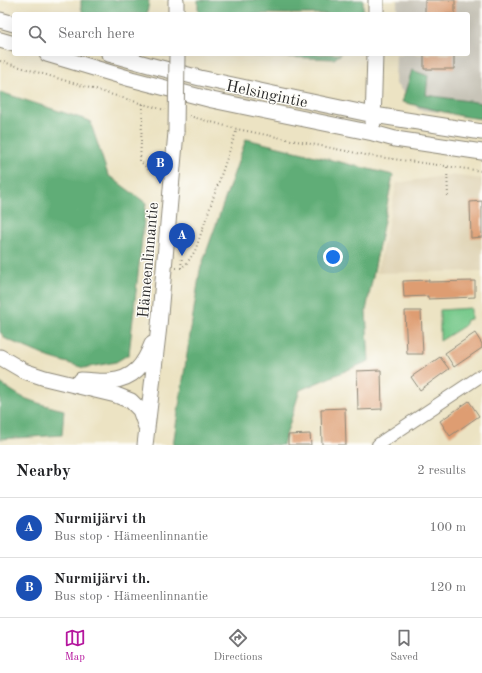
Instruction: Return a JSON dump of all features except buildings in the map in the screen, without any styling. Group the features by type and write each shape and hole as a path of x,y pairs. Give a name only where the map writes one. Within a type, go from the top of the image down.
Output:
{"main road":[{"path":"176,0 176,12"},
{"path":"376,0 376,12"},
{"path":"0,20 12,23"},
{"path":"0,40 12,43"},
{"name":"Helsingintie","path":"53,56 131,80 212,100 395,139 482,152"},
{"name":"Helsingintie","path":"116,56 200,78 374,115 482,132"},
{"name":"Hämeenlinnantie","path":"145,445 159,326 176,132 177,56"},
{"path":"372,133 374,115 375,56"},
{"path":"45,378 110,381 128,378 141,367 148,356 159,326"},
{"path":"0,357 24,371 45,378 116,395 131,402 140,410 147,430"}],"street":[{"path":"378,445 482,375"}],"path":[{"path":"0,61 172,112"},
{"path":"143,104 140,161 149,170 172,178"},
{"path":"186,116 237,129 371,156 482,172"},
{"path":"164,268 181,268 187,263 195,251 237,129"},
{"path":"447,167 448,198"},
{"path":"181,268 182,256"}],"shaded area":[{"path":"397,0 482,0 482,116 419,110 395,83 396,56 470,56 470,12 397,12"},
{"path":"450,175 482,179 482,271 377,273 397,183"}],"green space":[{"path":"81,0 149,0 147,12 82,12"},
{"path":"198,0 363,0 363,12 198,11"},
{"path":"253,56 338,56 334,59"},
{"path":"412,70 428,76 426,95 482,103 482,119 461,116 402,102"},
{"path":"0,92 90,121 108,175 146,203 129,354 116,362 84,368 48,357 6,339 0,332"},
{"path":"246,139 393,175 366,311 369,361 300,390 283,445 173,445 200,270"},
{"path":"471,308 471,319 466,320 464,326 440,341 440,310"},
{"path":"0,383 24,398 64,410 62,435 0,439"}],"place":[{"name":"Nurmijärvi th.","path":"160,184"},
{"name":"Nurmijärvi th","path":"182,256"}]}
